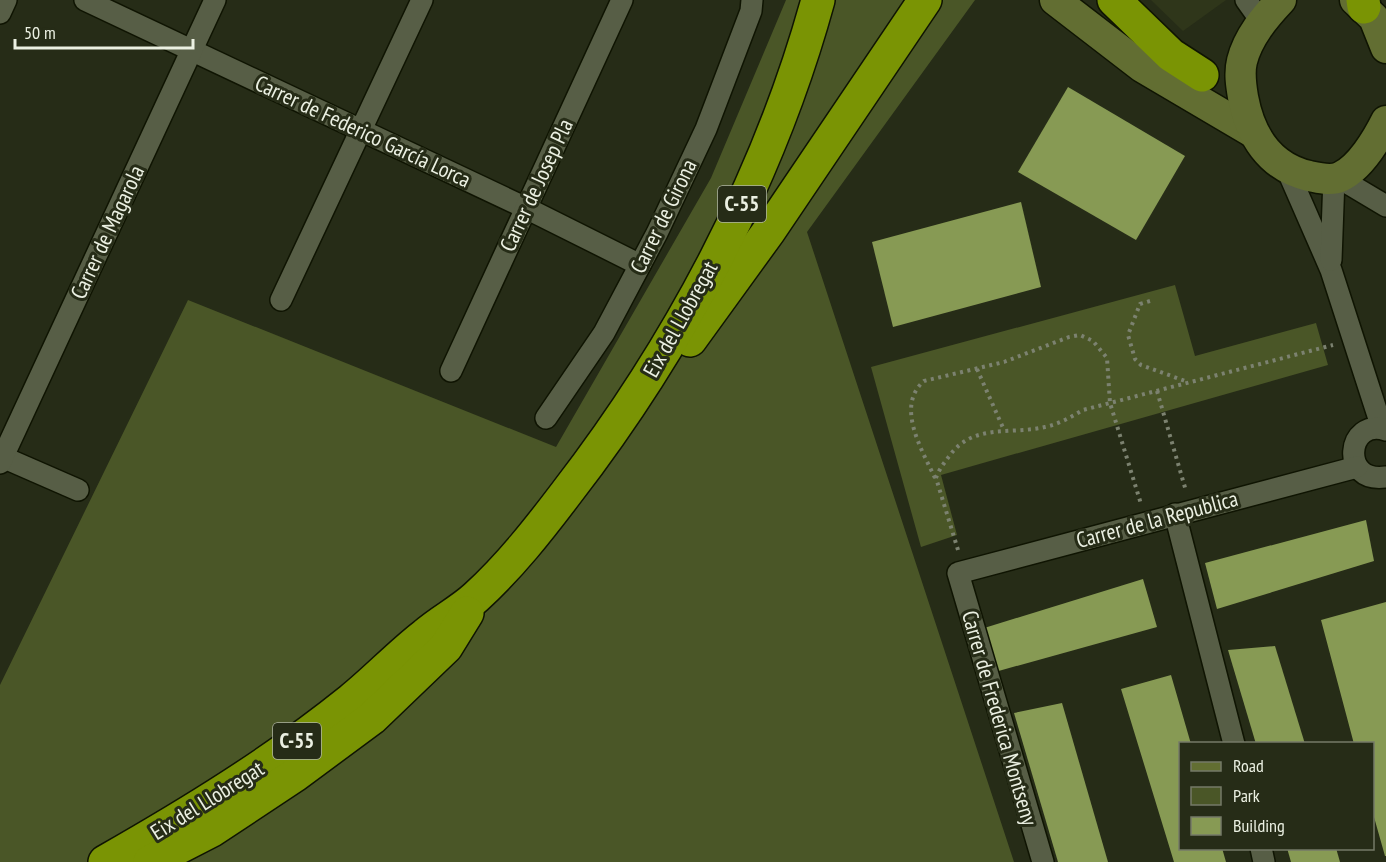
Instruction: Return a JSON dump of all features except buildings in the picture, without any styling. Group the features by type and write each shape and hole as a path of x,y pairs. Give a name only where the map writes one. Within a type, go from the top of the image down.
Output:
{"highway":[{"name":"Eix del Llobregat","path":"105,862 200,808 270,761 352,699 425,634 475,598 531,539 606,441 637,395 738,213 783,105 818,0"},
{"path":"637,395 683,350 769,231 925,0"},
{"path":"1114,0 1171,55 1202,75"},
{"name":"Eix del Llobregat","path":"150,862 212,830 295,775 372,718 446,647 475,598"}],"street":[{"path":"0,13 6,0"},
{"name":"Carrer de Federico García Lorca","path":"85,0 526,208 640,265"},
{"name":"Carrer de Magarola","path":"1,459 215,0"},
{"path":"280,300 422,0"},
{"name":"Carrer de Josep Pla","path":"452,371 622,0"},
{"name":"Carrer de Girona","path":"546,418 604,333 640,265 706,129 751,11 752,0"},
{"path":"1055,0 1142,67 1254,133"},
{"path":"1281,0 1254,10 1242,60 1242,89 1254,133 1272,158 1286,167 1301,174 1336,178 1386,206"},
{"path":"1360,2 1374,18 1385,40"},
{"path":"1142,67 1202,75 1225,72 1242,60"},
{"path":"1331,270 1336,178 1361,159 1386,130"},
{"path":"1286,167 1331,270 1384,429 1374,428 1359,436 1353,451 1357,467 1370,477 1386,477"},
{"path":"1,459 78,490"},
{"name":"Carrer de la Republica","path":"962,572 1357,467"},
{"path":"1183,512 1234,742"},
{"name":"Carrer de Frederica Montseny","path":"962,572 1043,862"}],"path":[{"path":"1150,301 1140,304 1128,335 1135,359 1141,365 1188,383"},
{"path":"962,572 936,478 919,442 911,414 911,398 916,387 924,381 1004,362 1069,337 1080,335 1093,341 1107,358 1110,403 1146,522"},
{"path":"936,478 954,450 966,440 985,432 1044,428 1065,421 1083,410 1354,340"},
{"path":"976,369 1004,430"},
{"path":"1157,391 1183,512"}],"shaded area":[{"path":"1151,0 1226,0 1183,31"}],"green space":[{"path":"786,0 975,0 807,232 1014,862 0,862 0,685 188,300 556,447 711,178"},
{"path":"1175,285 1195,356 1316,323 1328,365 941,475 957,535 921,547 871,367"}]}
